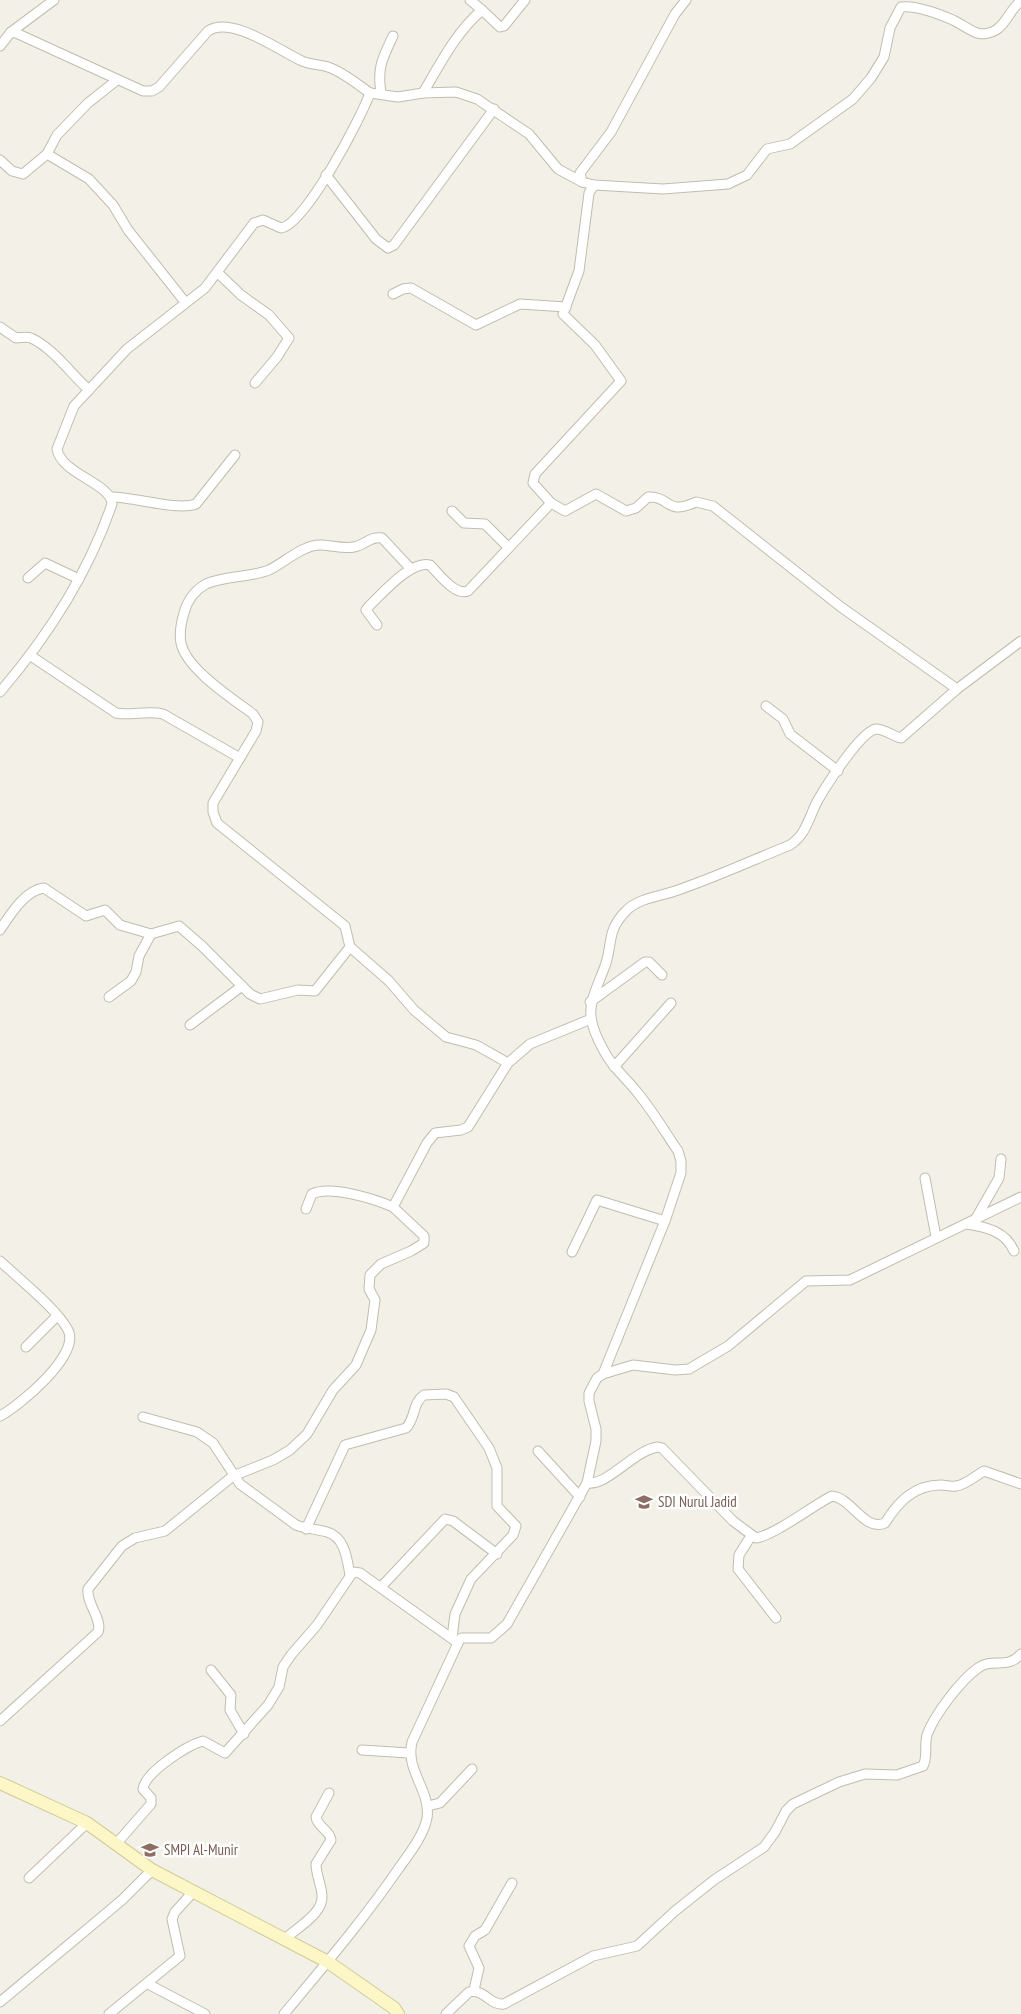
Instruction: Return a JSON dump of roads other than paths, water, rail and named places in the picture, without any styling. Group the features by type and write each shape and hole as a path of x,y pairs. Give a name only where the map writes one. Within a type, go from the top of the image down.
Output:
{"street":[{"path":"0,46 11,32 54,0"},
{"path":"470,0 500,27 525,0"},
{"path":"582,182 580,173 611,132 675,14 686,0"},
{"path":"11,32 32,39 117,80 143,90 156,89 208,31 221,26 252,35 311,65 332,69 370,93 398,97 423,93 462,93 478,99 529,134 558,169 582,182 594,185 663,189 715,186 740,181 747,176 768,149 790,144 853,99 871,78 884,57 890,28 901,7 952,20 977,33 984,34 997,30 1014,6 1021,1"},
{"path":"423,93 442,60 465,27 482,10"},
{"path":"381,94 378,74 380,64 393,36"},
{"path":"0,160 12,171 23,174 47,154 57,135 88,103 117,80"},
{"path":"235,455 196,504 183,507 128,497 111,497 78,474 61,458 58,452 69,416 89,390 127,349 205,288 254,223 263,220 274,226 285,227 310,202 364,112 370,93"},
{"path":"326,175 376,239 388,248 394,246 494,109"},
{"path":"47,154 89,179 113,205 128,230 185,302"},
{"path":"594,185 589,193 580,271 563,312 565,318 595,345 621,381 533,478 533,483 551,503 560,510 567,511 596,494 626,511 636,508 648,497 657,499 675,508 682,508 696,502 713,506 841,607 957,689"},
{"path":"218,273 241,295 269,316 289,338 255,383"},
{"path":"393,294 403,289 411,288 476,325 520,304 566,307"},
{"path":"0,327 16,338 25,336 36,341 52,353 89,390"},
{"path":"0,692 47,634 79,579 107,519 112,504 111,497"},
{"path":"377,625 366,610 411,568 425,564 430,565 456,590 465,592 551,503"},
{"path":"452,511 464,523 485,524 508,547"},
{"path":"411,568 386,541 376,538 369,539 356,547 310,546 267,570 221,579 204,585 195,592 186,605 180,629 181,645 200,672 253,714 258,722 256,731 213,803 212,812 216,823 345,926 350,947 389,982 414,1010 446,1037 476,1045 508,1063"},
{"path":"28,578 45,563 79,579"},
{"path":"604,1374 665,1221 681,1173 680,1156 638,1092 614,1066 604,1051 591,1020 590,1002 606,962 609,938 617,922 627,909 790,845 804,832 818,800 868,732 879,729 901,738 957,689 1021,642"},
{"path":"31,656 116,713 132,714 151,711 163,714 240,758"},
{"path":"766,706 783,719 790,734 838,771"},
{"path":"0,930 14,910 28,896 38,889 44,888 86,916 105,910 120,925 151,934 178,926 202,946 250,994 260,999 298,990 315,991 350,947"},
{"path":"109,997 131,982 136,972 139,956 151,934"},
{"path":"590,1002 645,962 649,962 662,975"},
{"path":"190,1025 242,986"},
{"path":"614,1066 671,1003"},
{"path":"393,1207 427,1143 435,1133 468,1127 508,1063 534,1041 591,1020"},
{"path":"971,1222 999,1178 1001,1159"},
{"path":"925,1178 936,1237"},
{"path":"0,1721 98,1632 99,1625 90,1606 88,1589 122,1546 135,1538 165,1531 233,1476 272,1460 290,1450 307,1434 333,1390 356,1365 371,1330 375,1315 375,1300 369,1289 370,1275 381,1264 422,1245 424,1236 393,1207 368,1196 321,1191 312,1194 306,1209"},
{"path":"455,1640 466,1637 491,1638 507,1624 580,1496 587,1483 596,1441 589,1393 597,1378 633,1365 689,1370 728,1346 806,1281 850,1280 1021,1197"},
{"path":"572,1252 597,1200 665,1221"},
{"path":"971,1222 1004,1236 1014,1251"},
{"path":"0,1261 57,1316 68,1330 69,1337 54,1371 36,1389 0,1416"},
{"path":"26,1347 57,1316"},
{"path":"284,2014 368,1913 412,1849 427,1821 428,1806 411,1765 409,1753 412,1742 455,1640 455,1614 471,1579 497,1554 513,1535 516,1526 497,1506 497,1468 490,1448 451,1395 424,1395 416,1402 412,1420 406,1428 345,1445 306,1529"},
{"path":"117,1843 151,1804 151,1798 143,1788 147,1778 170,1759 203,1741 225,1753 244,1734 278,1689 283,1668 291,1655 330,1606 350,1575 347,1554 337,1537 328,1532 306,1529 296,1525 261,1500 240,1484 233,1476 223,1456 213,1444 197,1432 143,1417"},
{"path":"587,1483 600,1481 636,1456 658,1447 662,1448 733,1521 756,1538 766,1535 813,1505 832,1496 844,1500 869,1521 881,1524 885,1522 903,1498 924,1488 964,1484 984,1471 1021,1484"},
{"path":"538,1451 580,1496"},
{"path":"381,1587 445,1520 452,1521 497,1554"},
{"path":"751,1536 739,1555 738,1569 776,1618"},
{"path":"350,1575 360,1573 455,1640"},
{"path":"474,1990 496,2003 504,2004 593,1956 637,1946 675,1911 714,1880 764,1847 775,1832 786,1811 793,1804 839,1782 865,1774 897,1775 923,1766 928,1734 936,1717 953,1695 979,1667 985,1664 1009,1663 1021,1654"},
{"path":"211,1670 231,1695 230,1710 244,1734"},
{"path":"362,1750 409,1753"},
{"path":"428,1806 440,1803 472,1770"},
{"path":"1,1784 87,1823 152,1870 253,1924 286,1938 328,1962 394,2008 398,2014"},
{"path":"286,1938 316,1912 320,1905 322,1897 316,1864 331,1840 331,1836 316,1821 316,1817 328,1793"},
{"path":"29,1878 87,1823"},
{"path":"0,2002 122,1900 152,1870"},
{"path":"474,1990 479,1968 469,1946 476,1936 485,1930 512,1882"},
{"path":"109,2014 180,1956 172,1919 175,1912 194,1892"},
{"path":"148,1984 205,2014"},
{"path":"446,2014 469,1992 474,1990"}],"place":[{"name":"SDI Nurul Jadid","path":"644,1502"},
{"name":"SMPI Al-Munir","path":"150,1850"}]}
